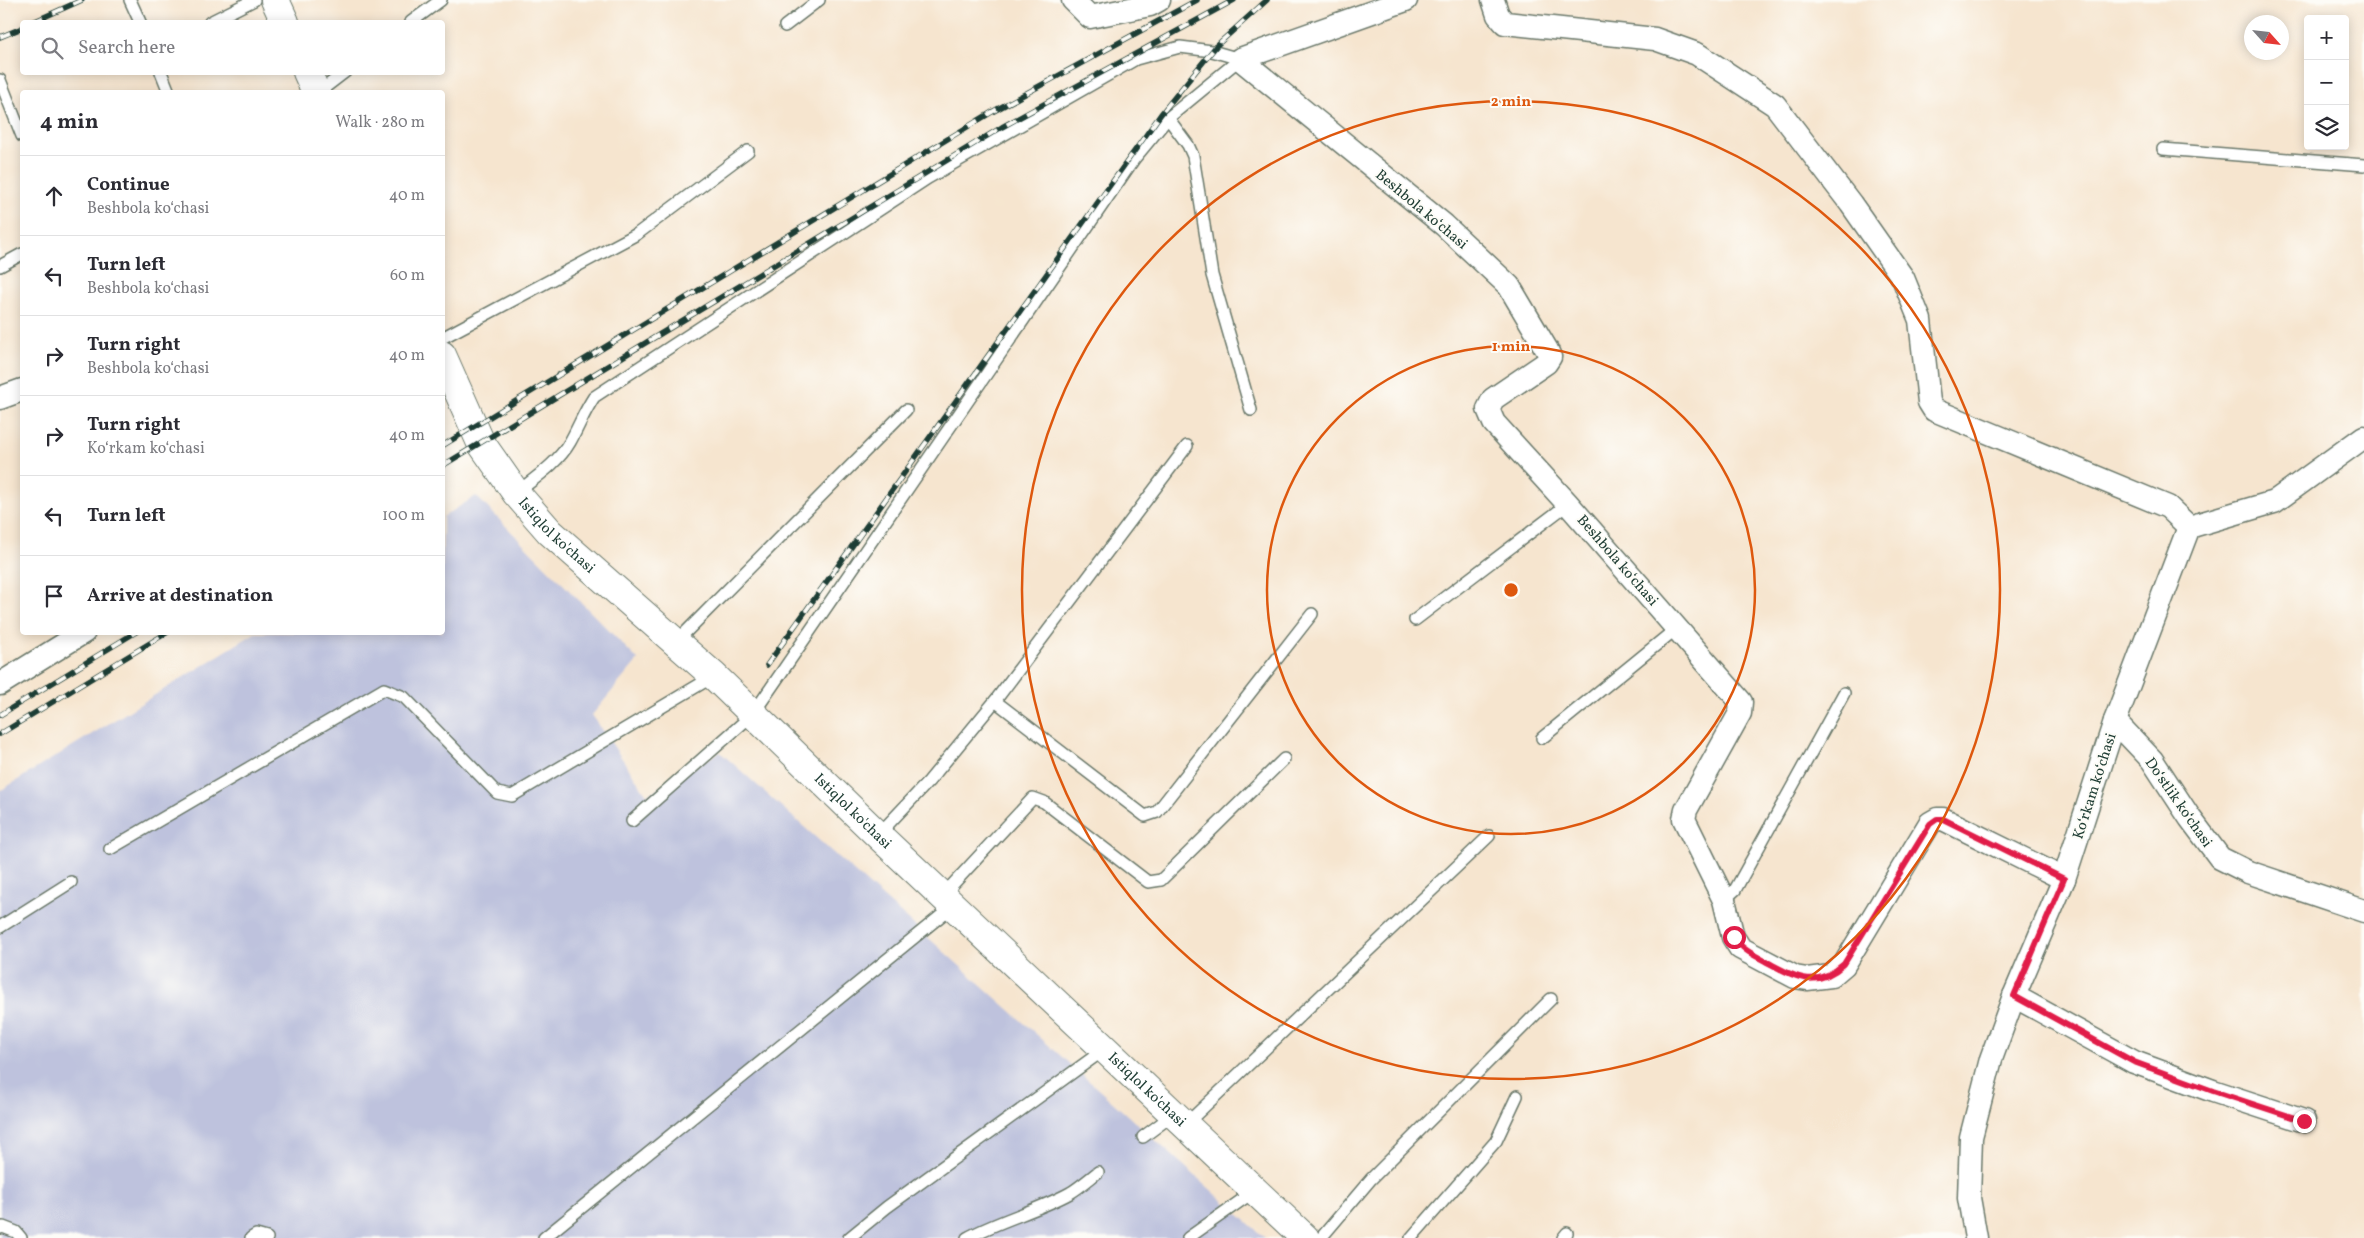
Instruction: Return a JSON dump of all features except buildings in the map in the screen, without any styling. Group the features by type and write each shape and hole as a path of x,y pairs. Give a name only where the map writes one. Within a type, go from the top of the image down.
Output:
{"main road":[{"path":"275,0 284,20"},
{"path":"309,75 317,90"},
{"name":"Istiqlol ko'chasi","path":"445,362 481,443 516,493 550,532 675,644 714,676 878,836 1181,1119 1305,1238"}],"street":[{"path":"1073,0 1090,16 1150,4 1159,0"},
{"path":"1240,59 1406,0"},
{"path":"1493,0 1498,15 1505,23 1655,39 1676,46 1697,54 1775,104 1852,204 1903,278 1920,320 1929,402 1934,410 2168,507 2189,527 2274,502 2364,437"},
{"name":"Beshbola koʻchasi","path":"1240,59 1444,225 1508,286 1550,357 1546,363 1493,399 1488,409 1494,423 1568,504 1741,702 1740,713 1686,810 1684,819 1724,900 1734,937 1740,948 1795,976 1822,978 1831,976 1844,964 1930,824 1937,819 1943,819 2064,879"},
{"path":"0,398 20,391"},
{"name":"Koʻrkam koʻchasi","path":"1976,1238 1969,1198 1970,1137 1991,1059 2014,996 2064,879 2116,721 2189,527"},
{"path":"0,684 79,635"},
{"name":"Doʻstlik koʻchasi","path":"2116,721 2152,760 2190,818 2220,858 2248,872 2364,911"},
{"path":"2014,996 2134,1062 2304,1121"}],"lane":[{"path":"130,0 139,20"},
{"path":"214,20 254,0"},
{"path":"414,20 440,0"},
{"path":"785,26 819,0"},
{"path":"516,493 557,459 570,442 582,414 594,396 928,178 1136,59 1180,47 1240,59"},
{"path":"632,821 753,714 1134,160 1168,118 1240,59"},
{"path":"162,75 168,90"},
{"path":"321,90 342,75"},
{"path":"0,80 20,131"},
{"path":"1168,118 1188,145 1193,156 1212,275 1252,410"},
{"path":"2163,149 2364,165"},
{"path":"445,336 637,234 748,151"},
{"path":"0,266 20,255"},
{"path":"675,644 906,410"},
{"path":"878,836 929,782 995,701 1187,446"},
{"path":"1416,620 1568,504"},
{"path":"995,701 1145,816 1157,812 1312,614"},
{"path":"1542,738 1677,628"},
{"path":"110,849 384,689 404,697 497,794 512,796 714,676"},
{"path":"1724,900 1735,890 1844,693"},
{"path":"544,1238 948,901 1033,798 1044,802 1148,882 1161,880 1284,759"},
{"path":"1144,1138 1181,1119 1488,836"},
{"path":"0,927 71,882"},
{"path":"1321,1238 1371,1179 1551,999"},
{"path":"849,1238 888,1207 1106,1049"},
{"path":"1411,1238 1496,1141 1517,1096"},
{"path":"967,1238 984,1228 1060,1198 1098,1172"},
{"path":"1188,1238 1256,1190"},
{"path":"0,1228 3,1227 16,1232 21,1238"},
{"path":"251,1238 256,1235 267,1238"}],"shaded area":[{"path":"476,496 638,660 592,715 647,795 720,752 1265,1238 0,1238 0,791 252,635 445,635 445,516"}],"railway":[{"path":"37,20 82,0"},
{"path":"445,444 992,112 1197,0"},
{"path":"445,464 1002,127 1234,0"},
{"path":"767,665 1161,114 1217,45 1267,0"},
{"path":"0,37 20,29"},
{"path":"0,715 131,635"},
{"path":"0,734 163,635"}],"route":[{"path":"1734,937 1740,948 1795,976 1807,979 1831,976 1844,964 1930,824 1937,819 1943,819 2064,879 2014,996 2134,1062 2304,1121"}]}
